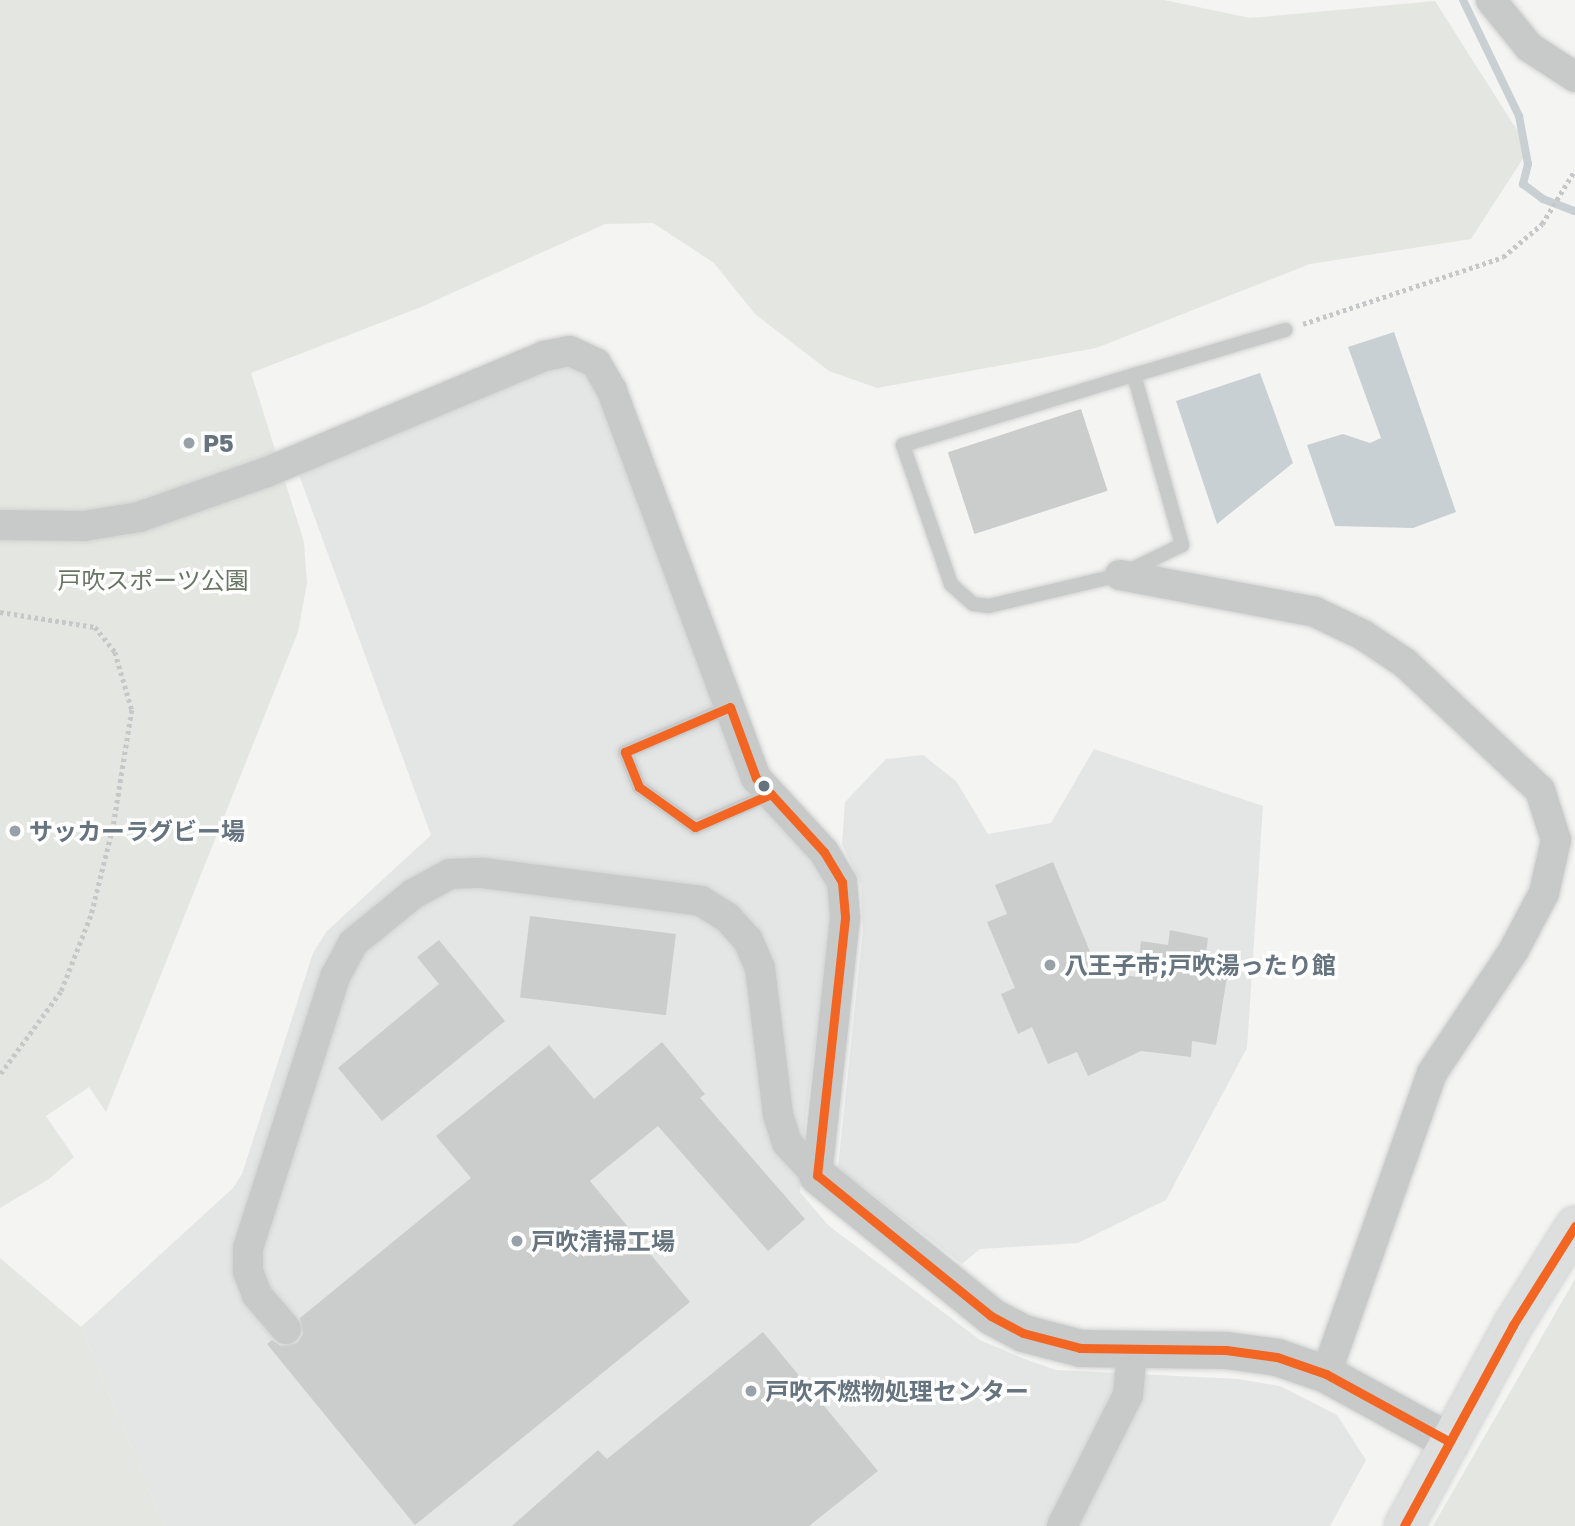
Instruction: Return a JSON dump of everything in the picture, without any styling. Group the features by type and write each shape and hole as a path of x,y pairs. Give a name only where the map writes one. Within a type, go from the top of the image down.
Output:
{"main road":[{"path":"1404,1526 1513,1325 1575,1226"}],"street":[{"path":"1491,0 1529,47 1575,77"},
{"path":"0,525 85,526 139,517 267,472 544,356 570,351 596,363 612,391 756,778 824,852 842,882 845,918 817,1175"},
{"path":"1120,575 1315,612 1363,635 1405,663 1540,789 1556,840 1544,893 1514,950 1432,1073 1326,1374"},
{"path":"286,1329 257,1295 248,1271 248,1248 335,977 353,943 413,894 450,874 483,873 701,901 727,917 748,940 760,968 778,1115 787,1143 817,1175 991,1316 1023,1333 1080,1348 1132,1351 1226,1350 1277,1357 1326,1374 1450,1442"},
{"path":"1062,1526 1128,1395 1132,1351"}],"lane":[{"path":"1135,375 1182,545 1120,575 989,606 973,604 950,584 903,445 1135,375 1285,330"},
{"path":"730,707 625,752 639,787 695,827 771,794"}],"path":[{"path":"1285,330 1503,257 1522,246 1544,220 1575,170"},
{"path":"0,612 95,627 115,652 132,710 113,828 91,916 61,992 0,1075"}],"shaded area":[{"path":"1394,332 1456,512 1413,528 1335,526 1307,445 1343,434 1370,443 1381,438 1348,347"},
{"path":"551,367 572,368 589,379 600,397 747,786 817,862 830,887 834,908 806,1114 800,1192 828,1225 980,1340 1022,1358 1056,1370 1238,1379 1280,1386 1337,1415 1366,1460 1330,1526 164,1526 81,1327 233,1188 242,1174 313,953 327,931 431,835 299,475"},
{"path":"1260,373 1293,463 1217,524 1176,401"},
{"path":"1094,749 1263,806 1247,1048 1166,1200 1078,1243 980,1249 962,1264 838,1168 863,928 861,885 842,844 845,802 886,759 923,755 956,781 988,834 1051,823"}],"green space":[{"name":"戸吹スポーツ公園","path":"0,0 1164,0 1250,18 1435,1 1529,149 1471,239 1310,264 1096,348 877,388 829,371 755,314 714,263 653,223 605,224 421,307 251,373 304,542 307,583 298,632 106,1112 89,1087 46,1116 74,1157 49,1179 0,1208"},
{"path":"0,1258 81,1327 164,1526 0,1526"},
{"path":"1575,1279 1575,1526 1433,1526"}],"building":[{"path":"1081,409 1108,491 974,534 948,452"},
{"name":"八王子市;戸吹湯ったり館","path":"1053,862 1098,971 1137,977 1141,941 1168,945 1170,930 1208,938 1206,953 1230,958 1216,1045 1192,1041 1191,1057 1141,1051 1088,1076 1077,1052 1048,1064 1032,1027 1018,1034 1001,994 1015,988 987,922 1007,914 995,885"},
{"path":"530,916 676,934 666,1015 520,997"},
{"path":"439,940 505,1021 382,1121 338,1068 439,984 417,957"},
{"name":"戸吹清掃工場","path":"662,1042 705,1094 700,1098 805,1219 768,1251 658,1126 590,1181 690,1302 415,1525 267,1344 272,1340 281,1346 297,1343 303,1334 300,1318 471,1178 436,1136 549,1045 594,1099"},
{"name":"戸吹不燃物処理センター","path":"763,1332 878,1471 809,1526 512,1526 598,1450 607,1459"}],"waterway":[{"path":"1463,0 1519,116 1528,164 1523,184 1543,199 1575,211"}],"transit line":[{"path":"730,707 756,778 771,794 695,827 639,787 625,752 730,707"},
{"path":"771,794 824,852 842,882 845,918 817,1175 991,1316 1023,1333 1080,1348 1226,1350 1277,1357 1326,1374 1450,1442"},
{"path":"1404,1526 1513,1325 1575,1226"}],"place":[{"name":"P5","path":"189,443"},
{"name":"サッカーラグビー場","path":"15,831"},
{"name":"八王子市;戸吹湯ったり館","path":"1050,965"},
{"name":"戸吹清掃工場","path":"517,1241"},
{"name":"戸吹不燃物処理センター","path":"751,1391"}]}
